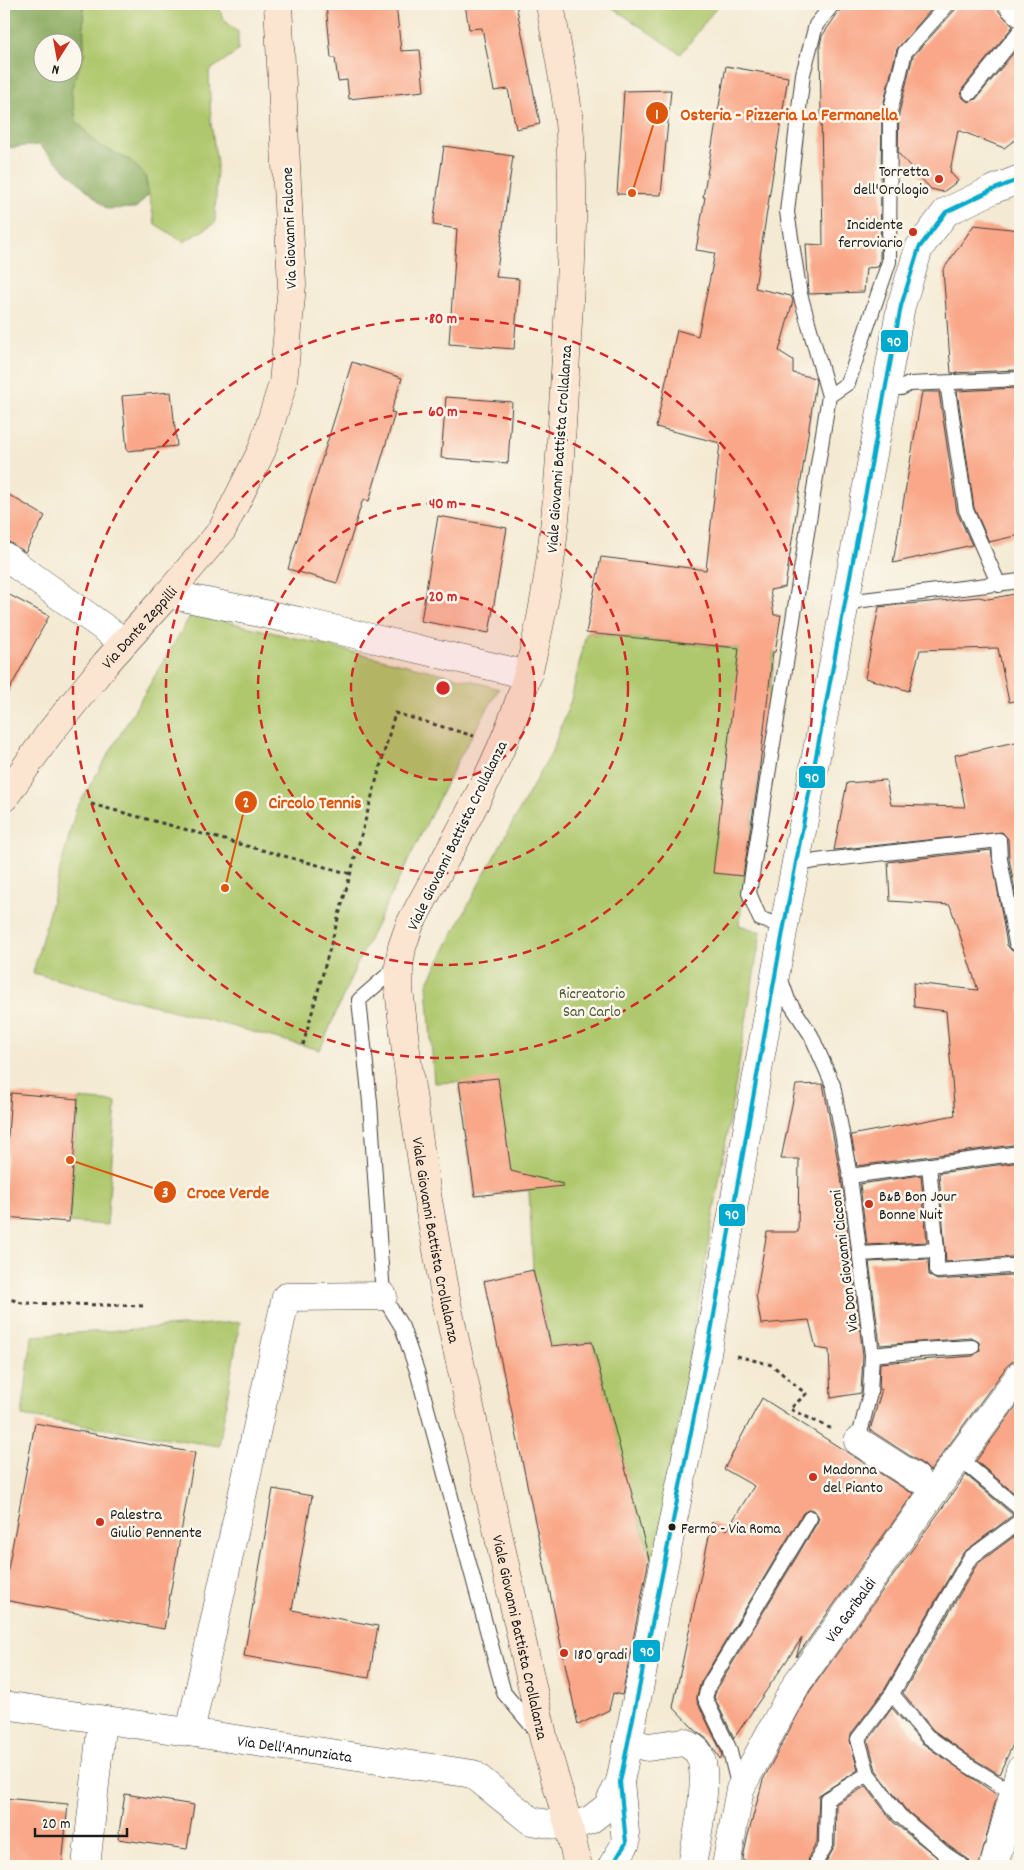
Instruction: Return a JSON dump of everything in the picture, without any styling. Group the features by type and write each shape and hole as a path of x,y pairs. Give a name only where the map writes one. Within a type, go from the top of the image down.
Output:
{"main road":[{"name":"Via Giovanni Falcone","path":"262,450 283,383 292,285 278,4"},
{"name":"Viale Giovanni Battista Crollalanza","path":"550,4 569,120 573,233 556,515 542,614 528,674 501,744 487,777 410,924 402,947 399,966 401,1013 407,1060 426,1189 445,1295 544,1740 569,1826 578,1866"},
{"name":"Via Dante Zeppilli","path":"4,798 49,734 124,642 168,594 222,530 262,450"}],"street":[{"path":"1013,4 1020,12"},
{"path":"569,1826 590,1820 608,1807 620,1782 708,1348 784,926 901,306 919,248 946,212 1020,179"},
{"path":"4,556 124,642"},
{"path":"168,594 299,621 528,674"},
{"path":"190,1732 286,1297 383,1296"},
{"name":"Via Garibaldi","path":"726,1866 740,1789 797,1683 1020,1375"},
{"path":"858,1441 916,1478"},
{"name":"Via Dell'Annunziata","path":"4,1705 473,1774 531,1821 569,1826"},
{"path":"86,1866 102,1720"},
{"path":"628,1742 648,1747 684,1742 699,1752 704,1768 702,1803 692,1866"},
{"path":"612,1866 631,1855 620,1782"},
{"path":"994,1866 1017,1782"}],"lane":[{"path":"784,926 760,920 750,893 829,396 800,294 787,212 803,74 816,25 833,4"},
{"path":"829,396 848,383 889,262 890,112 905,52 948,4"},
{"path":"970,93 1020,31"},
{"path":"886,387 901,388 909,384 1020,379"},
{"path":"947,383 966,510 999,585"},
{"path":"845,604 863,600 1020,581"},
{"path":"796,865 816,861 1000,840 1000,859 1016,943 1020,946"},
{"path":"399,966 359,1000 370,1102 383,1296 402,1326 417,1371 504,1693 544,1740"},
{"name":"Via Don Giovanni Cicconi","path":"777,970 788,1000 811,1035 833,1085 850,1176 872,1355 870,1393 858,1441"},
{"path":"850,1176 1020,1153"},
{"path":"929,1165 937,1250 937,1271 1020,1267"},
{"path":"860,1254 937,1250"},
{"path":"872,1355 921,1350 972,1348"},
{"path":"959,1458 1020,1509"},
{"path":"740,1789 729,1748 705,1698 708,1685 810,1518"},
{"path":"963,1866 945,1854 900,1815 868,1774 858,1739 892,1694 970,1558 1020,1522"},
{"path":"892,1694 927,1736 969,1766 1017,1782"},
{"path":"817,1866 817,1860 826,1844 828,1799 868,1774"}],"path":[{"path":"303,1045 395,713 501,744"},
{"path":"90,804 351,874"},
{"path":"4,1297 22,1303 147,1306"},
{"path":"708,1348 772,1365 806,1394 790,1409 858,1441"}],"green space":[{"path":"4,4 83,4 84,54 82,60 82,32 32,32 32,82 74,82 71,90 76,121 97,144 131,161 145,175 148,195 136,208 107,209 39,145 4,148"},
{"path":"83,4 218,4 223,19 238,32 238,51 209,71 211,123 217,164 215,223 184,242 155,224 145,175 131,161 97,144 76,121 71,90 74,82 82,82 82,60 84,54"},
{"path":"607,4 719,4 681,54"},
{"path":"192,613 473,681 499,689 457,762 356,966 320,1050 33,973 76,809"},
{"name":"Ricreatorio San Carlo","path":"586,633 775,652 739,925 761,932 654,1568 632,1497 592,1342 551,1346 533,1270 529,1190 475,1196 459,1082 434,1083 427,984 552,751 571,700"},
{"path":"78,1099 116,1102 107,1225 69,1222"},
{"path":"240,1322 219,1446 22,1416 32,1336"}],"building":[{"path":"326,4 396,4 401,51 420,50 424,91 349,99 347,80 338,81 335,58 331,58"},
{"path":"465,4 516,4 540,124 516,129 508,89 494,91 482,28 469,29"},
{"path":"844,4 936,4 897,49 882,110 880,261 878,267 866,268 864,292 809,294 806,244 823,245 820,45 822,36"},
{"path":"957,4 994,4 1013,26 961,92 962,97 968,102 976,99 1020,45 1020,136 1004,148 958,130 950,172 958,181 943,192 931,189 898,153 899,113 913,56 955,10"},
{"path":"726,66 788,77 755,288 791,296 793,301 779,351 793,360 793,373 815,378 816,381 785,587 770,590 774,615 781,615 775,652 773,652 758,782 743,876 713,873 739,648 586,633 601,557 706,570 720,443 656,427 677,330 698,336 715,253 696,250 705,197 703,197"},
{"path":"671,90 661,195 617,194 624,91"},
{"path":"444,146 513,156 496,277 519,279 514,349 449,344 457,229 433,225"},
{"path":"974,225 1020,230 1020,327 1017,370 951,373 943,270"},
{"path":"352,362 402,378 391,412 395,413 369,501 363,499 337,583 288,569"},
{"path":"1017,388 1020,412 1020,535 989,542 974,508 957,391"},
{"path":"171,392 177,446 127,451 122,396"},
{"path":"922,392 939,392 957,512 972,545 893,563"},
{"path":"446,397 512,402 508,463 441,458"},
{"path":"4,492 45,516 25,552 4,539"},
{"path":"438,516 507,528 489,633 421,621"},
{"path":"4,592 49,616 4,700"},
{"path":"1020,593 1020,700 1009,702 998,648 920,650 909,691 865,678 879,607 979,597 988,599"},
{"path":"1020,741 1020,919 1009,858 1008,839 1002,832 834,850 847,783 886,780 891,805 965,807 955,755"},
{"path":"991,850 1007,945 1011,950 1020,955 1020,1144 857,1166 851,1135 955,1115 946,1011 914,1007 913,983 978,990 950,905 890,901 888,862"},
{"path":"498,1078 511,1171 563,1184 563,1186 475,1196 459,1082"},
{"path":"823,1084 841,1177 863,1355 861,1393 831,1398 829,1350 816,1348 809,1320 761,1324 756,1295 767,1232 798,1232 799,1159 781,1159 796,1085"},
{"path":"11,1093 78,1099 69,1222 4,1217 4,1190"},
{"path":"1020,1162 1020,1258 1010,1257 946,1262 939,1173"},
{"path":"921,1175 927,1242 867,1245 860,1184"},
{"path":"928,1259 929,1275 937,1280 1020,1276 1020,1360 1013,1361 1007,1366 930,1471 924,1465 870,1430 882,1389 879,1390 880,1363 973,1356 980,1350 979,1342 971,1338 880,1345 869,1262"},
{"path":"533,1270 551,1346 592,1342 649,1559 622,1695 613,1693 609,1710 578,1725 484,1281"},
{"path":"762,1398 914,1493 796,1657 802,1638 734,1738 714,1697 817,1523 819,1518 815,1511 810,1509 803,1513 701,1682 697,1701 721,1751 722,1756 720,1759 708,1740 694,1729 673,1707 712,1522 727,1530 754,1486 724,1469"},
{"path":"1020,1401 1020,1498 976,1461"},
{"name":"Palestra Giulio Pennente","path":"35,1423 195,1453 164,1629 4,1600 4,1591"},
{"path":"966,1475 1013,1515 963,1553 885,1689 851,1734 850,1741 858,1770 819,1795 817,1842 809,1856 808,1866 746,1866 743,1858 763,1780 810,1691"},
{"path":"273,1489 312,1496 292,1610 378,1626 369,1678 244,1656"},
{"path":"1020,1532 1020,1730 999,1774 933,1730 903,1693 977,1564"},
{"path":"892,1708 922,1743 997,1795 979,1866 972,1866 968,1859 950,1847 905,1809 876,1770 868,1741"},
{"path":"866,1786 893,1822 948,1866 826,1866 826,1862 835,1846 836,1804"},
{"path":"125,1794 194,1805 187,1849 118,1839"},
{"path":"4,1798 68,1804 62,1866 4,1866"}],"transit line":[{"name":"90","path":"612,1866 626,1843 620,1782 708,1348 784,926 901,306 919,248 946,212 1020,179"}],"place":[{"name":"Torretta dell'Orologio","path":"939,179"},
{"name":"Osteria - Pizzeria La Fermanella","path":"632,193"},
{"name":"Incidente ferroviario","path":"913,232"},
{"name":"Circolo Tennis","path":"225,888"},
{"name":"Croce Verde","path":"70,1160"},
{"name":"B&B Bon Jour Bonne Nuit","path":"869,1204"},
{"name":"Madonna del Pianto","path":"813,1477"},
{"name":"Palestra Giulio Pennente","path":"100,1522"},
{"name":"Fermo - Via Roma","path":"672,1527"},
{"name":"180 gradi","path":"564,1653"}]}
